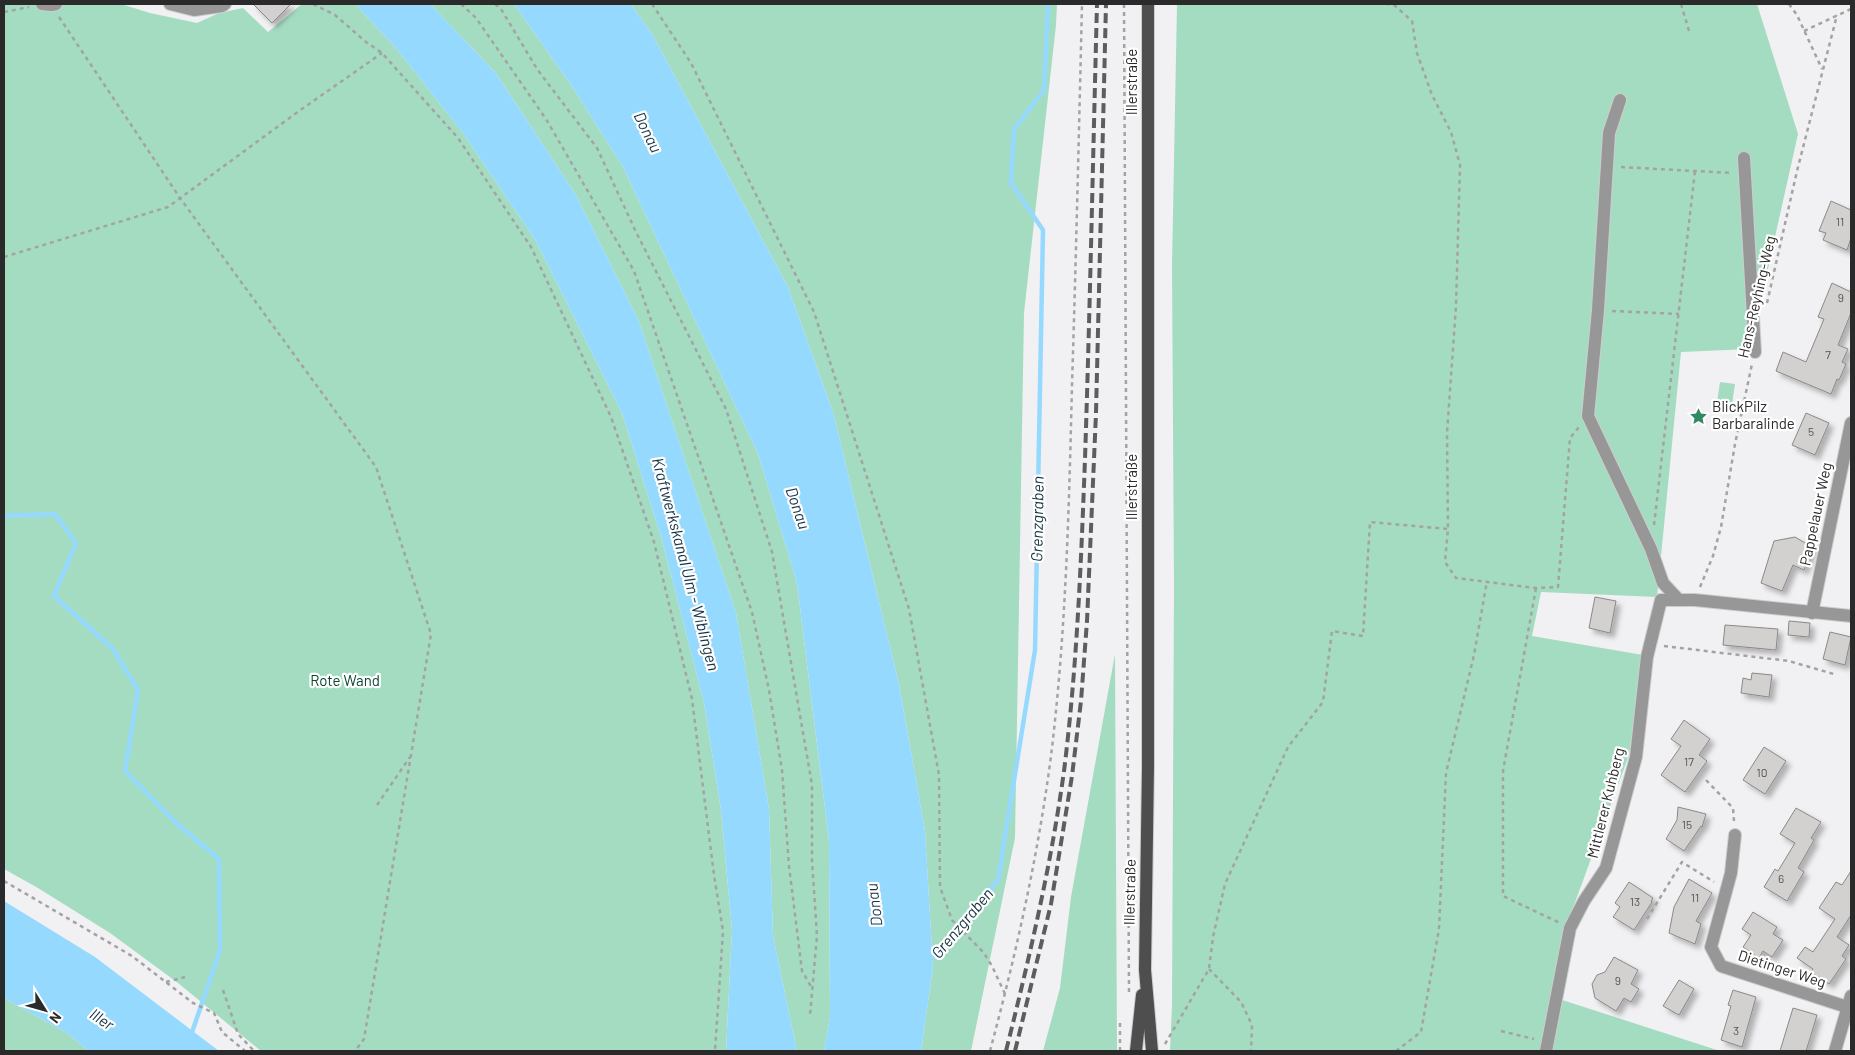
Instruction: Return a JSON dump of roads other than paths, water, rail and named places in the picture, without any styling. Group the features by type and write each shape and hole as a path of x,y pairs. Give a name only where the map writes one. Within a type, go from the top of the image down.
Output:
{"main road":[{"name":"Illerstraße","path":"1136,1051 1145,970 1148,767 1148,4"},
{"name":"Illerstraße","path":"1145,970 1152,1051"}],"street":[{"path":"170,4 194,10 225,4"},
{"path":"1620,100 1609,133 1598,310 1588,416 1652,549 1663,583 1679,600 1851,616"},
{"path":"1744,158 1755,352"},
{"name":"Pappelauer Weg","path":"1812,612 1851,423"},
{"name":"Mittlerer Kuhberg","path":"1547,1047 1570,928 1584,901 1606,868 1636,756 1647,657 1661,600 1679,600"},
{"name":"Dietinger Weg","path":"1735,835 1731,873 1711,947 1721,966 1849,1002"},
{"path":"1835,1051 1849,1002"}],"water":[{"name":"Kraftwerkskanal Ulm - Wiblingen","path":"355,4 430,4 495,72 576,195 638,319 736,613 769,809 773,936 797,1051 726,1051 732,930 721,810 704,703 662,540 622,413 536,241 463,133 396,48"},
{"name":"Donau","path":"514,4 631,4 652,34 788,287 833,412 899,684 925,831 933,967 921,1051 824,1051 830,1017 829,841 797,583 758,454 623,167 571,85"},
{"name":"Iller","path":"4,901 95,957 219,1051 89,1051 67,1033 4,998"}],"waterway":[{"name":"Grenzgraben","path":"929,961 998,880 1035,650 1043,230 1011,183 1014,129 1044,90 1048,4"},
{"path":"4,516 55,514 76,543 54,596 113,649 138,690 125,771 176,823 219,859 220,951 191,1035"}],"railway":[{"path":"1006,1051 1031,947 1053,842 1064,771 1072,693 1085,459 1097,4"},
{"path":"1015,1051 1051,904 1072,776 1081,701 1087,621 1096,413 1106,4"}],"place":[{"name":"BlickPilz Barbaralinde","path":"1698,416"}],"park label":[{"name":"Rote Wand","path":"345,681"}]}
